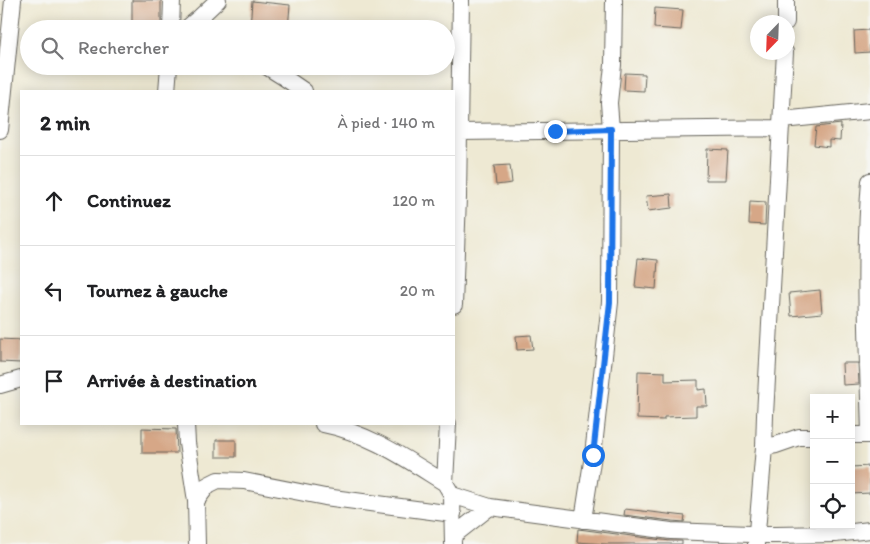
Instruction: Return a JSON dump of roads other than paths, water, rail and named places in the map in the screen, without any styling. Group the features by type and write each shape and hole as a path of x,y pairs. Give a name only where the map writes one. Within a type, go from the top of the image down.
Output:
{"street":[{"path":"0,130 13,0"},
{"path":"171,20 172,0"},
{"path":"196,20 218,0"},
{"path":"455,263 461,0"},
{"path":"583,520 593,455 610,302 610,103 613,65 614,0"},
{"path":"786,0 786,15"},
{"path":"757,540 764,446 785,60"},
{"path":"167,90 168,75"},
{"path":"280,75 303,90"},
{"path":"458,138 611,129 781,124 870,111"},
{"path":"855,435 870,435 866,297 867,220 870,181"},
{"path":"0,385 20,379"},
{"path":"186,425 187,444 196,501 197,544"},
{"path":"329,425 349,430 385,446 448,489 490,506 583,520 757,540 870,530"},
{"path":"448,425 448,489 452,514 453,540"},
{"path":"764,446 776,445 799,437 810,437"},
{"path":"196,501 208,485 218,480 244,481 325,497 452,514"},
{"path":"453,540 490,506"}]}
